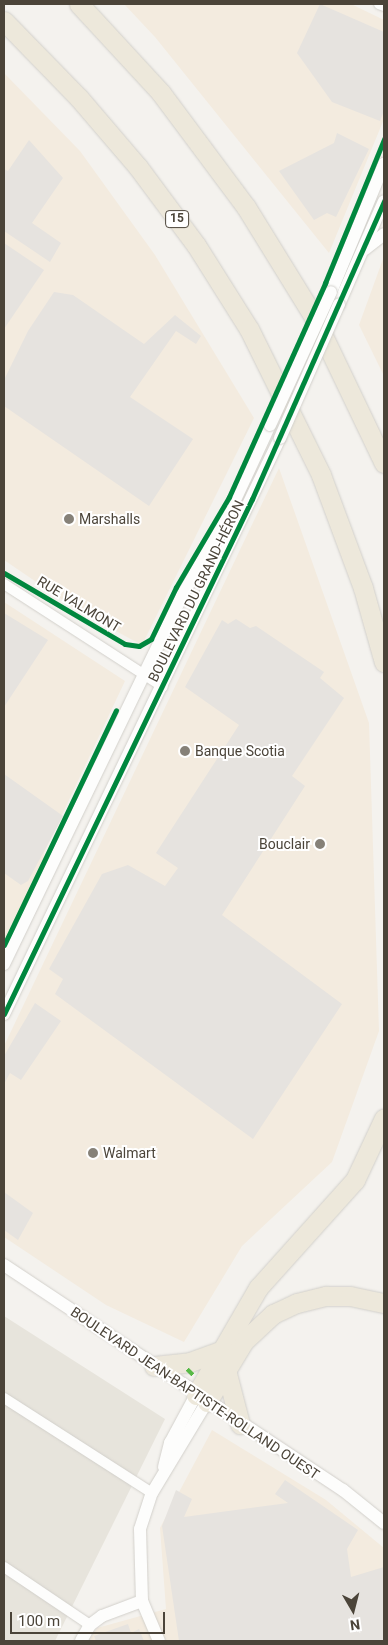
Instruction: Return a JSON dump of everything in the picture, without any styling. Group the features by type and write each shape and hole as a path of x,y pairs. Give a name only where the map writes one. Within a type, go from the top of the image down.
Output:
{"highway":[{"path":"79,4 161,93 254,220 314,317 384,463"},
{"name":"15","path":"4,21 79,98 143,173 196,245 249,329 321,475 363,588 384,662"},
{"path":"202,1398 218,1352 258,1288 348,1190 384,1118"},
{"path":"202,1398 226,1370 254,1329 290,1306 342,1296 384,1303"},
{"path":"154,1366 190,1362 218,1352"},
{"path":"226,1370 240,1424"}],"street":[{"path":"379,4 384,6"},
{"name":"BOULEVARD DU GRAND-HÉRON","path":"4,964 145,673 270,425 331,292 384,164"},
{"name":"BOULEVARD DU GRAND-HÉRON","path":"4,1014 280,438 366,249 384,201"},
{"path":"366,249 384,234"},
{"name":"RUE VALMONT","path":"4,584 145,673 162,687"},
{"name":"BOULEVARD JEAN-BAPTISTE-ROLLAND OUEST","path":"4,1265 240,1424 343,1490 384,1523"},
{"path":"4,1398 152,1493"},
{"path":"159,1641 142,1601 140,1529 152,1493 202,1398"},
{"path":"4,1567 90,1625"},
{"path":"81,1641 90,1625 102,1616 142,1601"}],"shaded area":[{"path":"124,4 351,4 384,20 384,119 329,253 155,37"},
{"path":"320,4 384,32 384,111 380,121 332,102 297,53"},
{"path":"4,73 80,151 155,255 254,418 142,645 82,613 4,560"},
{"path":"337,133 369,149 336,217 327,213 314,220 279,171 334,143"},
{"path":"29,140 63,178 32,223 61,243 50,262 4,231 4,169 8,171"},
{"path":"4,243 44,270 4,329"},
{"path":"384,259 384,376 359,325"},
{"path":"54,292 73,295 144,344 175,315 201,336 196,344 176,331 130,397 193,439 149,506 4,406 4,380 28,331"},
{"path":"279,468 369,723 379,1031 332,1162 242,1246 184,1342 106,1305 4,1237 4,1046"},
{"path":"4,602 125,681 44,853 40,897 4,970"},
{"path":"4,613 48,640 4,707"},
{"path":"236,619 250,628 256,626 324,672 320,678 344,698 292,776 305,786 222,915 342,1004 253,1139 55,994 63,979 49,969 102,874 128,865 165,886 178,868 156,853 239,725 185,687 222,620 228,624"},
{"path":"4,774 63,816 28,881 21,885 4,873"},
{"path":"35,1003 61,1021 21,1080 10,1073 4,1084 4,1056"},
{"path":"4,1192 33,1213 18,1240 4,1230"},
{"path":"4,1316 165,1419 55,1641 4,1641"},
{"path":"212,1430 326,1500 384,1548 384,1641 89,1641 97,1628 166,1609 160,1528"},
{"path":"285,1480 358,1530 347,1549 351,1577 384,1567 384,1641 179,1641 162,1526 176,1490 192,1499 184,1517 288,1503 275,1494"},
{"path":"128,1624 131,1633 139,1629 144,1641 96,1641 94,1636"}],"marked path":[{"path":"187,1369 195,1377"}],"cycle path":[{"path":"4,573 125,644 139,646 151,639 176,587 229,497 325,283 384,139"},
{"path":"4,1014 252,499 384,201"},
{"path":"4,945 116,710"}],"place":[{"name":"Marshalls","path":"69,519"},
{"name":"Banque Scotia","path":"185,751"},
{"name":"Bouclair","path":"320,844"},
{"name":"Walmart","path":"93,1153"}]}
